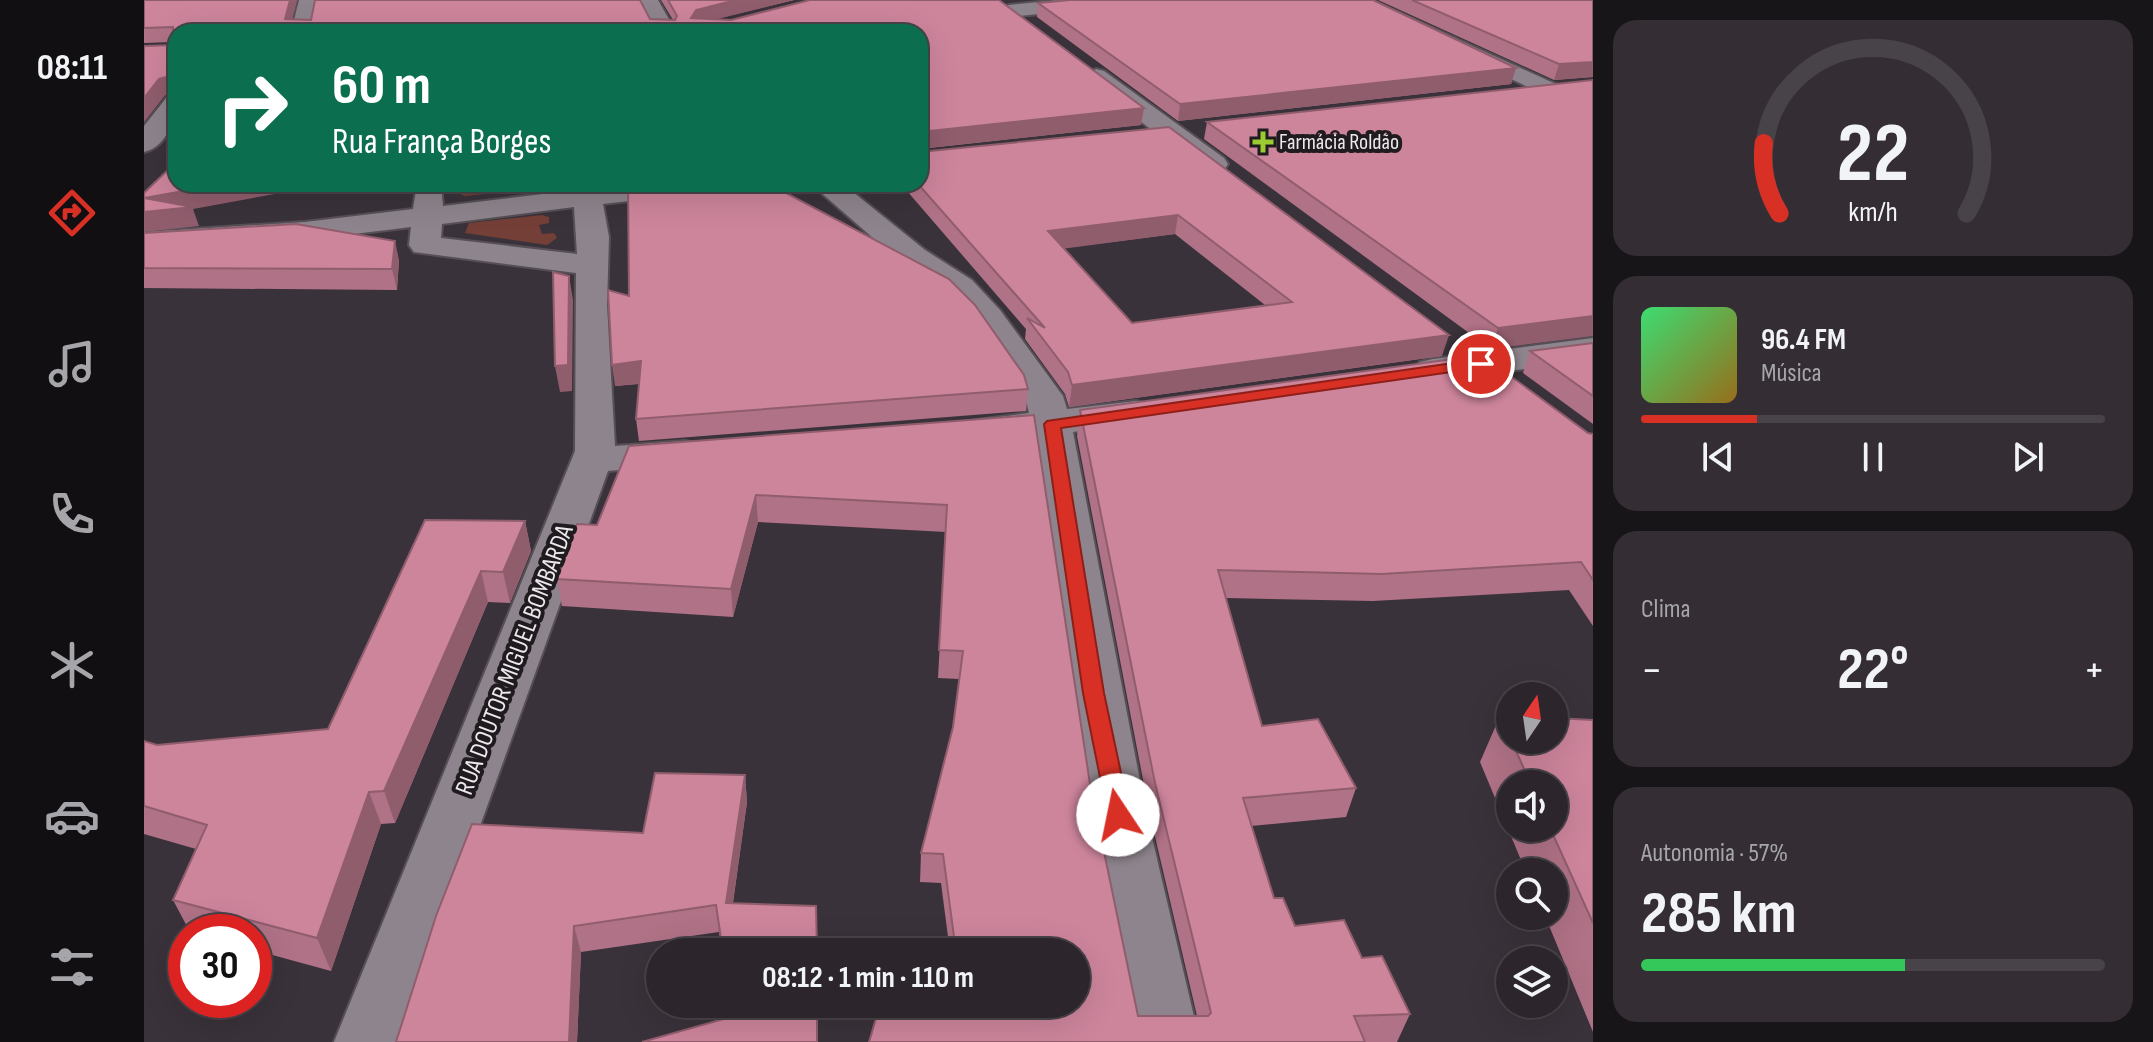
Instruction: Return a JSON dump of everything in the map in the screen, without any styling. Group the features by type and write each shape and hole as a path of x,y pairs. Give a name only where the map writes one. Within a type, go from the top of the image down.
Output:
{"street":[{"path":"304,24 309,0"},
{"path":"648,0 661,24"},
{"path":"1002,5 1122,0"},
{"path":"1355,0 1593,110"},
{"path":"1002,5 1046,39"},
{"path":"1071,57 1233,178"},
{"path":"1504,96 1593,86"},
{"path":"144,144 168,112"},
{"path":"1140,136 1203,129"},
{"path":"144,241 305,231 428,199 548,192"},
{"name":"RUA DOUTOR MIGUEL BOMBARDA","path":"368,1042 595,451 590,305 594,237 583,192"},
{"path":"835,192 914,257 960,287 988,317 1044,396 1052,424 1094,693 1142,942 1166,1042"},
{"path":"428,199 425,245 593,266"},
{"path":"1444,336 1518,391"},
{"path":"1405,374 1593,349"},
{"path":"941,433 1052,424 1175,407"},
{"path":"592,460 719,450"}],"shaded area":[{"path":"460,192 504,192 465,196"},
{"path":"542,215 549,217 549,223 539,225 542,234 554,233 557,238 547,245 465,233 469,223"}],"building":[{"path":"144,0 290,0 285,19 311,20 315,0 640,0 650,19 675,20 677,16 668,0 736,0 696,10 691,18 731,20 810,0 999,0 1144,108 928,131 928,24 168,24 168,27 144,28"},
{"path":"1070,0 1373,0 1516,68 1180,104 1038,3"},
{"path":"1412,0 1593,0 1593,62 1559,64"},
{"path":"168,45 168,77 159,79 144,98 144,46"},
{"path":"1593,80 1593,316 1498,328 1207,122"},
{"path":"1169,127 1449,335 1072,385 1068,372 1027,318 1045,328 925,192 928,192 928,151","holes":["1178,215 1292,302 1132,323 1048,231"]},
{"path":"168,170 168,192 178,192 144,198 144,193"},
{"path":"628,192 784,192 949,279 975,305 1024,375 1028,389 636,419 641,361 612,365 608,290 629,296"},
{"path":"144,198 193,207 144,212"},
{"path":"296,224 395,241 392,269 144,268 144,233"},
{"path":"553,272 569,276 568,365 555,366"},
{"path":"1593,343 1593,396 1530,351"},
{"path":"1482,355 1593,434 1593,580 1581,562 1382,574 1218,570 1262,726 1318,719 1356,788 1243,798 1274,898 1283,898 1295,926 1344,920 1362,958 1382,956 1410,1014 1354,1016 1365,1042 869,1042 876,1018 1090,1018 1090,938 954,938 943,854 921,853 953,727 963,651 939,650 947,505 756,495 731,589 557,579 577,524 597,525 629,446 1034,415 1090,784 1138,1016 1208,1016 1211,1013 1155,783 1080,410"},
{"path":"425,520 525,521 503,572 481,571 384,791 369,792 317,938 272,926 272,914 226,914 173,900 207,825 144,806 144,741 157,745 328,729"},
{"path":"1568,719 1593,720 1593,923 1568,868 1568,858 1564,858 1556,842 1568,842 1568,770 1525,770 1517,754 1568,754"},
{"path":"655,773 745,775 726,903 816,906 817,938 721,938 716,905 574,926 569,1042 396,1042 436,916 472,824 643,833"},
{"path":"727,1018 817,1018 817,1042 642,1042"}],"place":[{"name":"Farmácia Roldão","path":"1263,142"}],"route":[{"path":"1118,815 1094,693 1052,424 1481,364"}]}
